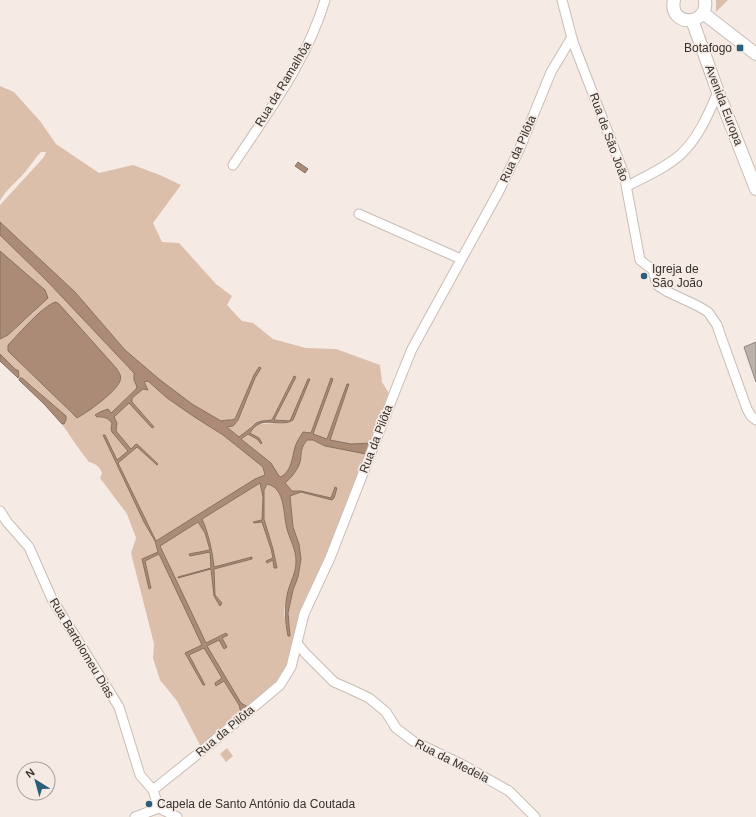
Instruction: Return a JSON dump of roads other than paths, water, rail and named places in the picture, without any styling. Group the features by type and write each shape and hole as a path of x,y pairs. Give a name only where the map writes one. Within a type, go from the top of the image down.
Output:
{"main road":[{"path":"674,0 673,8 678,16 687,20 697,18 703,13 705,0"},
{"path":"703,13 756,54"},
{"name":"Avenida Europa","path":"692,20 756,189"}],"street":[{"name":"Rua da Ramalhôa","path":"233,165 305,52 316,28 325,0"},
{"name":"Rua de São João","path":"562,0 572,37 624,174 640,260 653,270 657,285 708,312 717,325 747,409 751,416 756,420"},
{"name":"Rua da Pilôta","path":"153,790 280,685 291,667 304,614 330,558 412,349 499,191 520,148 551,72 572,37"},
{"path":"627,186 672,161 681,154 690,144 708,116 718,92"},
{"path":"359,214 461,259"},
{"name":"Rua Bartolomeu Dias","path":"0,511 7,522 29,547 52,599 119,707 140,774 153,790"},
{"name":"Rua da Medela","path":"297,643 334,682 369,698 386,712 396,728 413,741 463,765 510,791 536,817"},
{"path":"153,790 159,808 177,817"},
{"path":"136,817 159,808"}],"place":[{"name":"Botafogo","path":"740,48"},
{"name":"Igreja de São João","path":"644,276"},
{"name":"Capela de Santo António da Coutada","path":"149,804"}]}
